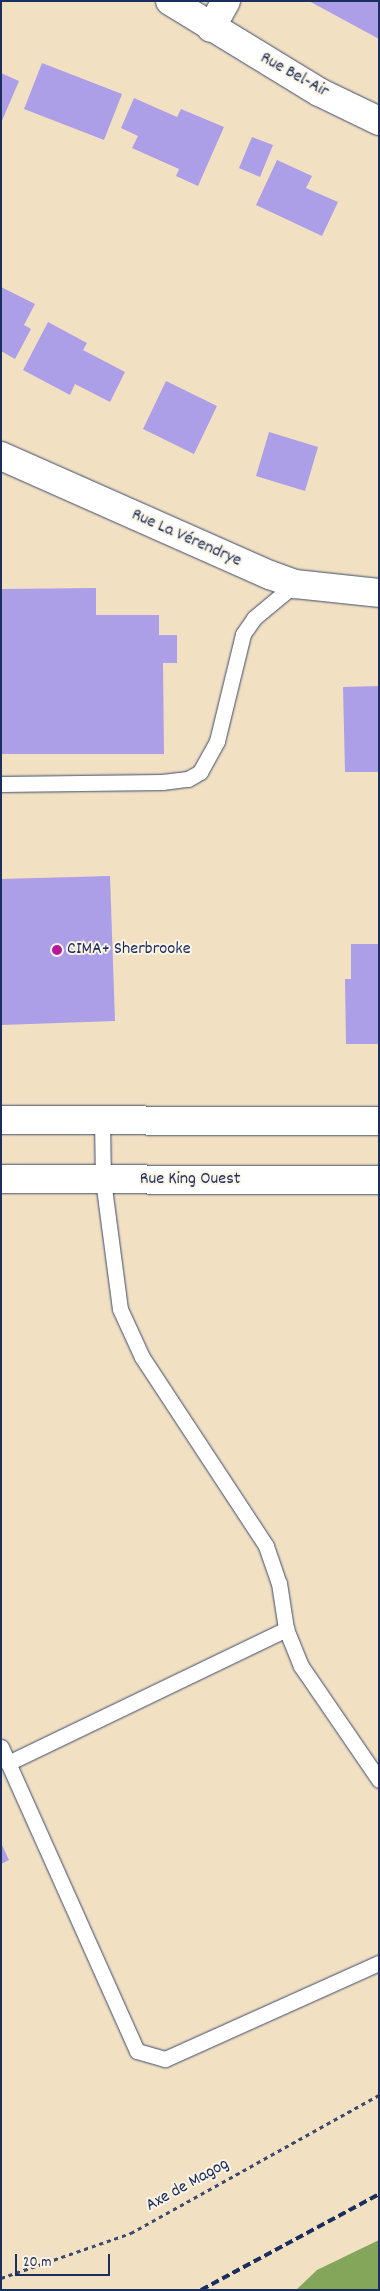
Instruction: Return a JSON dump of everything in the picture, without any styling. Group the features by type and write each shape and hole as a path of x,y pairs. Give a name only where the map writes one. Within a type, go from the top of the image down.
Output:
{"main road":[{"name":"Rue Bel-Air","path":"170,1 211,28 319,92 379,121"},
{"path":"211,28 226,1"},
{"name":"Rue La Vérendrye","path":"1,456 295,584 379,594"},
{"path":"1,1120 379,1121"},
{"name":"Rue King Ouest","path":"1,1179 379,1180"}],"lane":[{"path":"1,784 162,782 188,779 200,772 217,741 243,634 254,618 295,584"},
{"path":"102,1119 103,1180 120,1309 142,1357 266,1546 279,1583 286,1629 301,1666 379,1780"},
{"path":"8,1763 286,1629"},
{"path":"1,1747 137,2051 165,2059 379,1963"}],"path":[{"name":"Axe de Magog","path":"1,2278 131,2234 379,2095"}],"green space":[{"path":"379,2240 379,2290 296,2290 317,2270"}],"building":[{"path":"309,1 379,1 379,39"},
{"path":"42,63 122,94 104,140 24,109"},
{"path":"1,73 19,81 1,123"},
{"path":"134,98 177,117 181,109 224,127 198,186 176,176 179,169 132,148 138,136 121,128"},
{"path":"252,137 273,145 260,177 239,168"},
{"path":"277,160 312,176 306,188 338,202 322,236 256,205"},
{"path":"1,287 35,304 24,325 31,329 15,359 1,351"},
{"path":"48,322 87,343 83,350 125,372 110,402 75,384 70,395 23,370"},
{"path":"166,381 217,406 194,454 143,429"},
{"path":"269,432 318,447 305,491 256,476"},
{"path":"96,588 96,615 159,615 159,635 177,635 177,663 163,663 164,754 1,754 1,589"},
{"path":"379,686 379,772 345,772 343,687"},
{"name":"CIMA+ Sherbrooke","path":"110,876 115,1021 1,1025 1,879"},
{"path":"351,944 379,944 379,1044 346,1044 345,979 351,979"},
{"path":"1,1843 9,1860 1,1864"}],"railway":[{"path":"201,2290 379,2194"}],"place":[{"name":"CIMA+ Sherbrooke","path":"57,950"}]}
